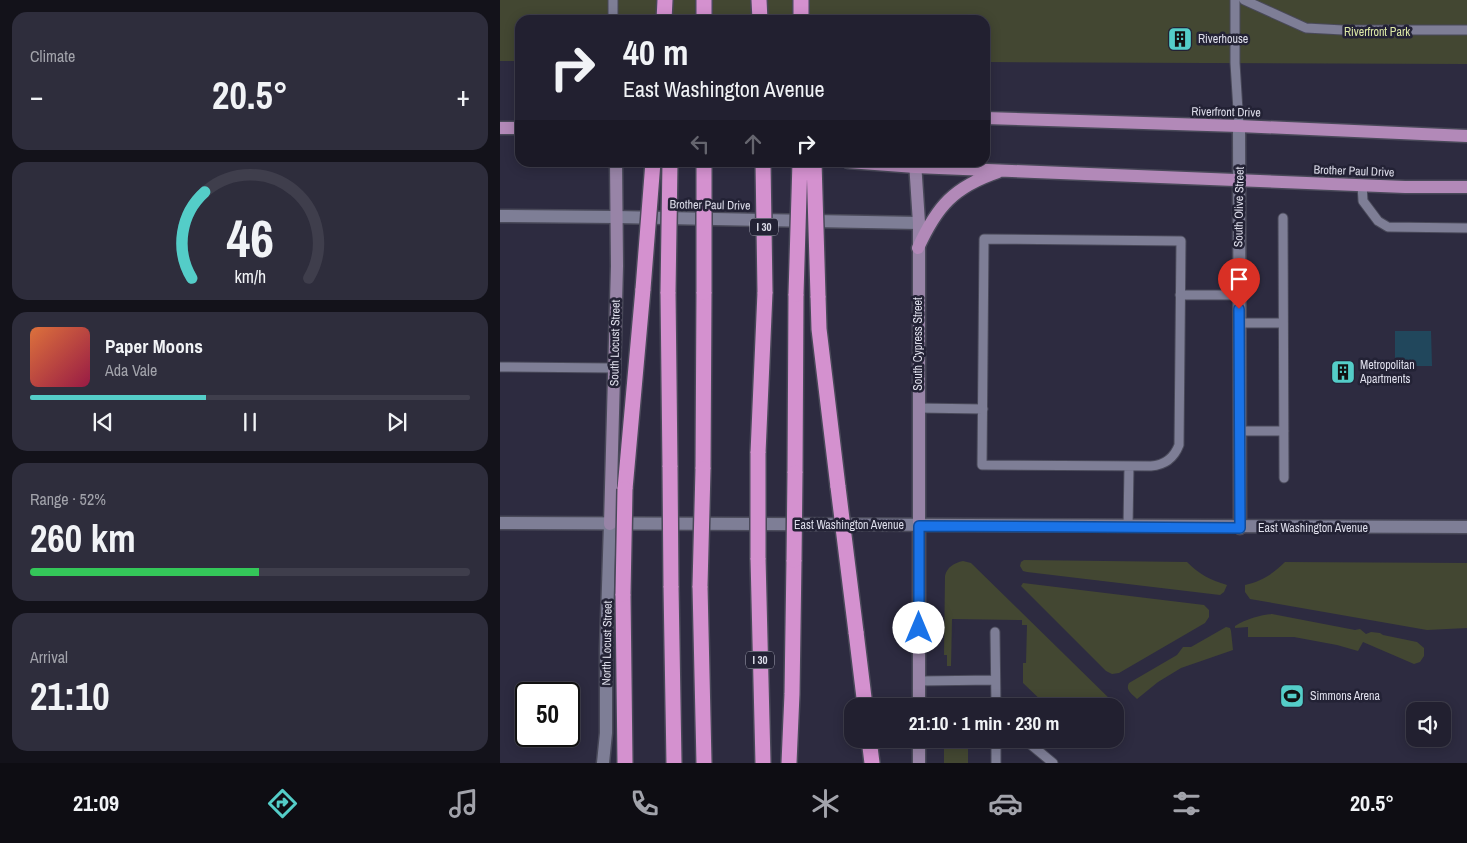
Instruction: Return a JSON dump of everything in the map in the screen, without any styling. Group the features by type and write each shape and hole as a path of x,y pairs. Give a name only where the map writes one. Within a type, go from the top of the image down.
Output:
{"highway":[{"path":"664,15 666,0"},
{"path":"666,0 668,15"},
{"path":"704,0 704,15"},
{"path":"760,0 760,15"},
{"path":"801,0 801,15"},
{"path":"625,763 623,594 625,489 653,167"},
{"path":"670,167 668,292 674,763"},
{"path":"704,167 703,469 700,586 704,763"},
{"name":"I 30","path":"763,167 765,292 758,454 758,558 763,763"},
{"path":"790,763 796,294 800,167"},
{"path":"814,167 819,329 864,698"},
{"path":"870,748 872,763"}],"main road":[{"name":"Riverfront Drive","path":"990,118 1467,136"},
{"path":"500,128 515,128"},
{"name":"South Locust Street","path":"610,524 617,266 616,167"},
{"name":"South Cypress Street","path":"915,167 918,223 919,698"},
{"path":"951,167 1240,180"},
{"path":"918,248 929,224 943,205 963,187 984,177 1006,170"},
{"name":"Brother Paul Drive","path":"1240,180 1467,187"},
{"path":"919,748 919,763"}],"street":[{"name":"South Olive Street","path":"1239,126 1240,528"},
{"name":"Brother Paul Drive","path":"500,216 616,216 918,223"},
{"name":"East Washington Avenue","path":"500,523 1467,528"},
{"name":"North Locust Street","path":"603,763 606,732 606,649 610,524"}],"lane":[{"path":"613,0 614,15"},
{"path":"1235,0 1235,63 1239,126"},
{"path":"1244,0 1306,28 1343,30 1467,30"},
{"path":"1362,185 1363,201 1378,221 1388,227 1467,228"},
{"path":"1283,218 1284,478"},
{"path":"984,239 1181,241 1180,295 1179,444 1176,452 1166,463 1158,466 982,465 984,239"},
{"path":"1180,295 1239,295"},
{"path":"1239,323 1283,323"},
{"path":"500,367 614,368"},
{"path":"918,408 983,409"},
{"path":"1239,431 1284,431"},
{"path":"1128,527 1129,466"},
{"path":"995,632 996,698"},
{"path":"919,680 996,680"},
{"path":"996,748 996,763"},
{"path":"1035,748 1053,763"}],"green space":[{"name":"Riverfront Park","path":"500,0 1467,0 1467,64 990,62 990,15 515,15 515,61 500,61"},
{"path":"1024,560 1187,562 1205,576 1227,585 1224,592 1220,595 1027,572 1023,571 1020,566"},
{"path":"963,561 971,563 1109,698 1039,698 1023,683 1023,663 1026,663 1027,625 1022,625 1022,620 952,619 951,666 947,666 947,655 944,655 945,576 947,570"},
{"path":"1285,562 1467,563 1467,628 1427,630 1250,599 1245,592 1245,585 1267,576"},
{"path":"1023,583 1204,605 1209,610 1209,617 1205,623 1119,673 1112,674 1106,671 1021,586"},
{"path":"1272,614 1355,630 1360,629 1366,634 1371,632 1380,633 1417,642 1424,648 1424,656 1420,662 1414,664 1363,642 1358,651 1294,637 1248,637 1248,627 1235,628 1235,626 1248,619"},
{"path":"1226,627 1230,628 1231,631 1233,650 1181,668 1158,682 1137,699 1130,692 1128,688 1129,683 1177,655 1183,647 1191,647"},
{"path":"944,748 968,748 968,763 944,763"}],"water":[{"path":"1395,331 1431,331 1432,366 1395,366"}],"place":[{"name":"Riverhouse","path":"1180,39"},
{"name":"Metropolitan Apartments","path":"1343,372"},
{"name":"Simmons Arena","path":"1292,696"}],"route":[{"path":"919,628 919,526 1240,528 1239,309"}]}
